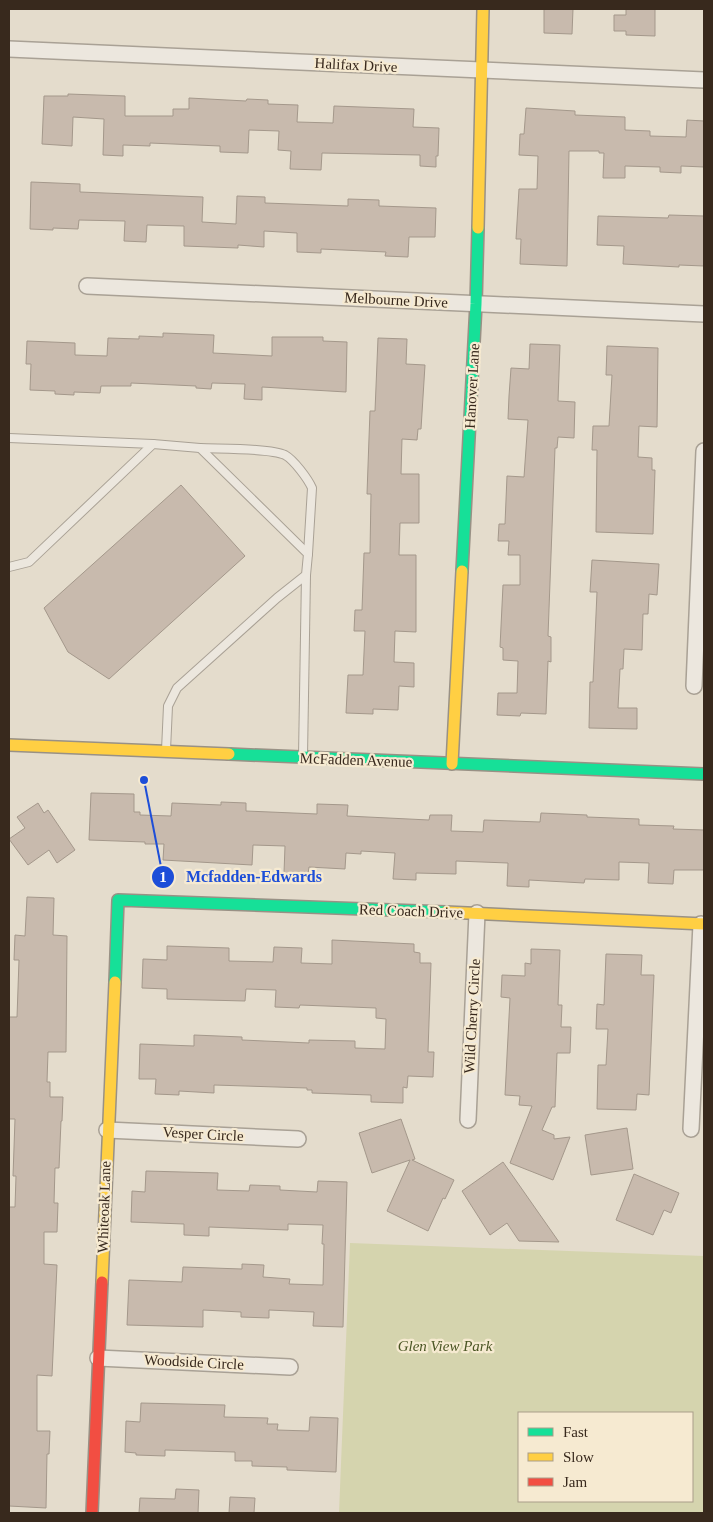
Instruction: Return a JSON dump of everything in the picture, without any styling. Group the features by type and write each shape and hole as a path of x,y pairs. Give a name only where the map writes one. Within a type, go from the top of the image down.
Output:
{"street":[{"name":"Hanover Lane","path":"452,764 476,304 483,9"},
{"name":"Halifax Drive","path":"9,49 704,80"},
{"name":"Melbourne Drive","path":"87,286 704,314"},
{"path":"694,686 704,450"},
{"name":"McFadden Avenue","path":"9,745 704,774"},
{"name":"Red Coach Drive","path":"118,900 477,913 702,924"},
{"name":"Whiteoak Lane","path":"92,1513 118,900"},
{"name":"Wild Cherry Circle","path":"468,1120 477,913"},
{"path":"691,1129 702,924"},
{"name":"Vesper Circle","path":"107,1130 298,1139"},
{"name":"Woodside Circle","path":"98,1358 290,1367"}],"lane":[{"path":"9,438 153,444 274,452 286,456 308,479 312,488 306,576 303,757"},
{"path":"9,567 29,562 153,444"},
{"path":"200,448 308,554"},
{"path":"166,752 168,706 177,688 278,598 306,576"}],"green space":[{"name":"Glen View Park","path":"350,1243 704,1256 704,1513 339,1513"}],"building":[{"path":"544,9 573,9 572,34 544,33"},
{"path":"626,9 655,9 655,36 626,35 626,31 614,31 614,15 626,15"},
{"path":"68,94 125,96 125,116 173,116 173,109 189,109 189,98 246,101 247,99 268,100 268,104 298,105 297,122 333,123 334,106 414,109 413,127 439,128 436,167 420,166 420,155 322,153 321,170 290,169 291,151 278,150 279,131 249,130 248,153 220,152 220,146 150,143 150,146 123,145 123,156 103,155 104,119 73,117 72,146 42,144 44,96 68,96"},
{"path":"526,108 575,111 575,115 625,117 625,130 650,131 650,136 686,137 687,120 704,121 704,167 681,166 681,173 660,172 660,167 625,166 625,178 603,178 604,153 599,153 599,151 569,151 567,266 520,264 521,239 516,239 519,189 537,189 538,156 519,155 520,134 524,134"},
{"path":"31,182 80,184 80,192 203,197 202,222 236,224 237,196 265,197 265,203 348,206 348,199 379,200 379,206 436,208 435,237 409,237 408,257 385,256 386,252 321,249 321,253 297,252 297,233 264,231 264,247 238,245 238,248 184,246 184,226 147,225 146,242 124,241 125,221 79,220 78,229 30,229"},
{"path":"669,215 704,216 704,266 679,265 679,267 623,264 624,246 597,245 598,216 668,218"},
{"path":"163,333 214,335 213,353 272,356 272,337 323,337 323,341 347,342 346,392 262,387 262,400 244,399 245,384 212,383 211,389 196,388 196,386 131,383 131,386 101,386 100,393 74,392 74,395 55,394 55,391 30,390 31,364 26,364 27,341 75,343 75,355 107,356 108,338 139,339 139,336 163,337"},
{"path":"378,338 407,339 406,364 425,365 421,429 418,429 417,440 402,439 401,474 419,474 419,523 400,523 399,555 416,555 416,632 395,631 394,662 414,663 414,687 399,686 398,710 373,709 373,714 346,713 348,675 363,675 365,631 354,631 355,610 362,610 364,553 370,553 371,494 367,494 370,411 375,411"},
{"path":"530,344 560,345 558,401 575,402 574,438 558,437 557,448 555,448 548,636 551,637 551,662 548,661 546,714 521,713 520,716 497,715 498,693 517,693 518,661 503,660 503,648 500,647 503,585 520,585 520,555 508,555 509,541 498,541 499,524 505,524 507,476 524,477 528,420 508,419 509,396 511,368 529,369"},
{"path":"607,346 658,348 657,427 639,426 638,457 652,458 652,470 655,470 653,534 596,532 597,450 592,450 593,426 609,426 612,375 606,375"},
{"path":"181,485 245,556 109,679 68,652 44,608"},
{"path":"592,560 659,564 657,595 649,594 648,614 643,614 642,650 624,649 623,669 620,669 618,708 637,708 637,729 589,728 590,682 593,682 597,592 590,592"},
{"path":"91,793 134,794 134,812 140,812 140,815 171,816 172,803 221,805 221,802 246,803 246,811 317,814 317,804 348,805 347,816 429,820 430,815 452,815 451,831 483,832 484,820 540,822 541,813 639,819 639,825 674,826 673,829 704,830 704,870 674,870 673,884 648,883 649,863 619,862 619,880 585,879 584,883 529,880 529,887 507,886 508,863 456,861 456,874 416,873 416,880 393,879 395,853 361,851 361,854 346,853 345,869 309,867 308,874 284,873 285,846 253,845 252,865 163,860 164,844 89,840"},
{"path":"38,803 44,813 48,810 75,850 57,863 49,850 28,865 9,839 25,828 17,817"},
{"path":"27,897 54,898 53,935 67,936 66,1052 48,1052 47,1082 50,1082 50,1097 63,1097 59,1168 55,1168 54,1203 58,1203 57,1232 44,1232 44,1264 57,1265 52,1376 37,1375 37,1431 50,1431 49,1454 47,1454 46,1508 9,1506 9,1207 15,1207 16,1176 13,1176 15,1119 9,1119 9,1017 17,1017 19,960 14,960 15,935 25,936"},
{"path":"332,940 414,944 414,952 420,953 420,963 431,963 428,1052 434,1052 433,1077 408,1076 407,1088 403,1087 403,1103 371,1102 371,1095 312,1093 312,1090 307,1090 307,1088 214,1085 214,1093 179,1091 179,1095 155,1094 156,1079 139,1079 140,1044 194,1046 194,1035 242,1037 242,1040 309,1043 309,1040 355,1041 355,1048 385,1049 386,1019 376,1018 376,1008 300,1005 299,1008 275,1007 276,990 246,989 245,1001 167,999 167,989 142,988 143,959 167,960 167,946 229,948 229,961 273,962 274,947 302,948 301,963 332,964"},
{"path":"531,949 560,950 558,1005 562,1005 561,1027 571,1027 570,1053 557,1053 555,1107 552,1107 542,1130 554,1135 554,1139 570,1137 553,1180 510,1163 532,1106 519,1105 520,1096 505,1095 510,998 501,997 502,975 525,976 525,963 531,964"},
{"path":"606,954 642,955 641,975 654,975 649,1095 637,1094 636,1110 597,1109 598,1065 606,1065 608,1029 596,1029 597,1004 604,1005"},
{"path":"401,1119 415,1159 412,1160 454,1180 445,1199 443,1198 428,1231 387,1211 410,1160 372,1173 359,1133"},
{"path":"627,1128 633,1169 591,1175 585,1135"},
{"path":"503,1162 559,1242 519,1241 507,1223 490,1235 462,1191"},
{"path":"146,1171 218,1173 217,1190 249,1191 250,1185 280,1186 280,1190 317,1192 318,1181 347,1182 343,1327 313,1326 314,1312 269,1310 269,1318 241,1317 241,1312 203,1310 203,1327 127,1325 129,1280 182,1282 183,1267 242,1269 242,1264 264,1265 263,1277 290,1279 289,1284 323,1285 323,1225 288,1224 288,1230 209,1227 209,1236 184,1235 184,1224 131,1222 132,1191 145,1192"},
{"path":"634,1174 679,1193 671,1213 664,1210 653,1235 616,1220"},
{"path":"141,1403 225,1405 224,1417 268,1418 267,1424 278,1424 277,1430 309,1431 310,1417 338,1418 336,1472 252,1466 252,1461 235,1461 235,1452 165,1450 165,1456 136,1455 136,1453 125,1452 126,1421 140,1422"},
{"path":"176,1489 199,1490 198,1513 139,1513 140,1498 175,1499"},
{"path":"230,1497 255,1498 254,1513 229,1513"}],"traffic: fast":[{"path":"462,571 476,304 478,228"},
{"path":"229,754 704,774"},
{"path":"115,982 118,900 446,912"}],"traffic: slow":[{"path":"478,228 483,9"},
{"path":"452,764 462,571"},
{"path":"9,745 229,754"},
{"path":"446,912 704,924"},
{"path":"102,1282 115,982"}],"traffic: jam":[{"path":"92,1513 102,1282"}],"place":[{"name":"Mcfadden-Edwards","path":"144,780"}]}
